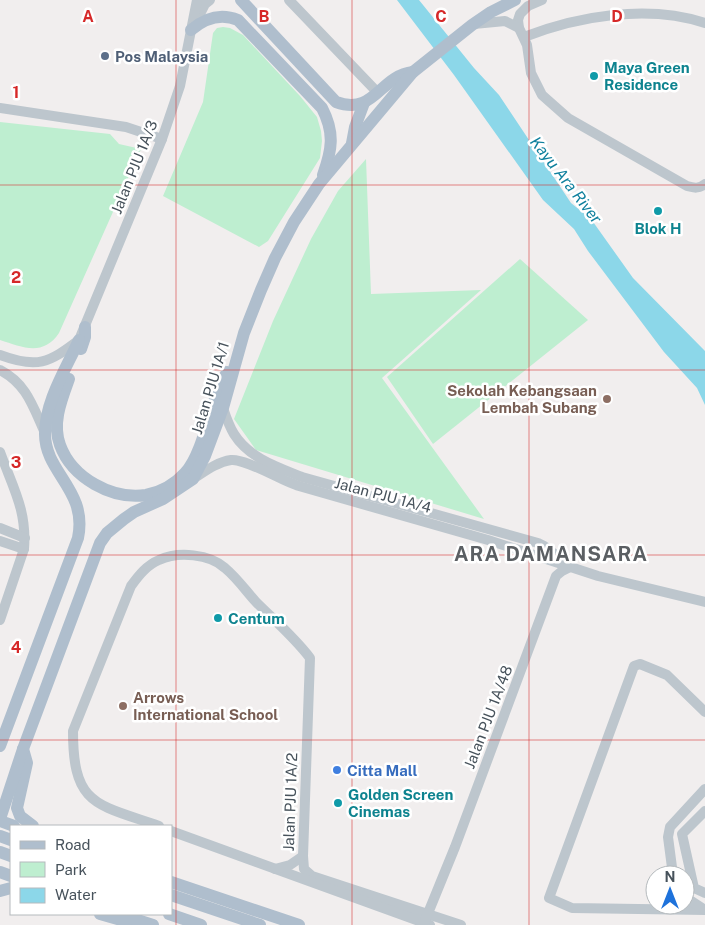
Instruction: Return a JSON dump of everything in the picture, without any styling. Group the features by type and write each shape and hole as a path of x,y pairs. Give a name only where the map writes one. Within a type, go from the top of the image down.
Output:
{"main road":[{"path":"241,0 336,102 347,106 364,103 395,77 415,71"},
{"name":"Jalan PJU 1A/1","path":"0,820 22,749 100,543 108,533 134,512 163,499 193,479 205,456 223,408 251,312 273,262 294,222 319,184 415,71 472,25 514,0"},
{"path":"192,30 207,19 231,17 238,20 322,108 327,119 332,148 319,184"},
{"path":"351,146 355,127 364,103"},
{"path":"85,327 85,337 60,403 57,428 60,444 72,467 82,476 111,491 129,495 145,495 159,491 186,472 194,458 216,395 227,372 236,363"},
{"path":"0,746 80,529 79,510 74,497 50,455 45,434 52,398 79,340"},
{"path":"22,749 27,764 17,808 20,816 32,825"},
{"path":"0,820 12,825"},
{"path":"172,882 299,925"},
{"path":"172,896 260,925"},
{"path":"104,915 121,920 138,920"},
{"path":"123,915 153,925"},
{"path":"172,915 201,925"}],"street":[{"name":"Jalan PJU 1A/3","path":"79,340 162,139 180,86 197,0"},
{"path":"192,30 205,4 210,0"},
{"path":"289,0 378,92"},
{"path":"542,0 528,6 520,14 518,20 528,50 531,73 542,95 560,112 687,186 700,188 705,184"},
{"path":"472,25 492,21 505,21 521,32 588,18 651,14 705,23"},
{"path":"0,108 126,127 162,139"},
{"path":"0,355 39,363 62,353 79,340"},
{"path":"0,370 15,380 27,394 45,434"},
{"name":"Jalan PJU 1A/4","path":"223,408 233,432 248,451 274,471 299,486 483,538 598,576 705,602"},
{"path":"0,452 22,509 25,538 24,549 0,620"},
{"name":"Jalan PJU 1A/4","path":"193,479 218,464 240,460 538,543 570,567"},
{"path":"0,528 25,538"},
{"path":"0,541 24,549"},
{"name":"Jalan PJU 1A/2","path":"156,825 98,804 86,793 79,779 73,756 74,728 131,586 144,570 160,559 179,554 208,558 224,567 256,602 300,645 310,658 304,869 312,876 427,920"},
{"path":"552,561 556,576 570,567"},
{"name":"Jalan PJU 1A/48","path":"427,920 556,576"},
{"path":"645,907 572,908 549,898 634,666 640,664 667,675 705,712"},
{"path":"672,865 668,837 670,827 705,789"},
{"path":"705,811 682,834 694,888 705,893"},
{"name":"Jalan PJU 1A/2","path":"172,831 427,920 461,925"},
{"path":"275,868 290,865 303,856"}],"green space":[{"path":"217,28 230,28 243,35 300,96 317,117 321,131 320,158 268,241 259,247 163,196 203,102 213,33"},
{"path":"0,122 110,134 119,144 141,149 59,333 53,340 39,348 24,347 0,340"},
{"path":"366,159 371,294 481,290 382,378 484,519 256,450 234,419 273,321 311,239 338,191"},
{"path":"520,259 588,320 433,444 387,377"}],"water":[{"path":"397,0 419,0 474,68 499,95 571,203 591,219 633,278 705,351 705,405 697,388 664,352 588,251 574,229 543,200 454,75"}],"place":[{"name":"Pos Malaysia","path":"105,56"},
{"name":"Maya Green Residence","path":"594,76"},
{"name":"Blok H","path":"658,211"},
{"name":"Sekolah Kebangsaan Lembah Subang","path":"607,399"},
{"name":"Centum","path":"218,618"},
{"name":"Arrows International School","path":"123,706"},
{"name":"Citta Mall","path":"337,770"},
{"name":"Golden Screen Cinemas","path":"338,803"}],"district":[{"name":"ARA DAMANSARA","path":"551,554"}],"water label":[{"name":"Kayu Ara River","path":"566,180"}]}
